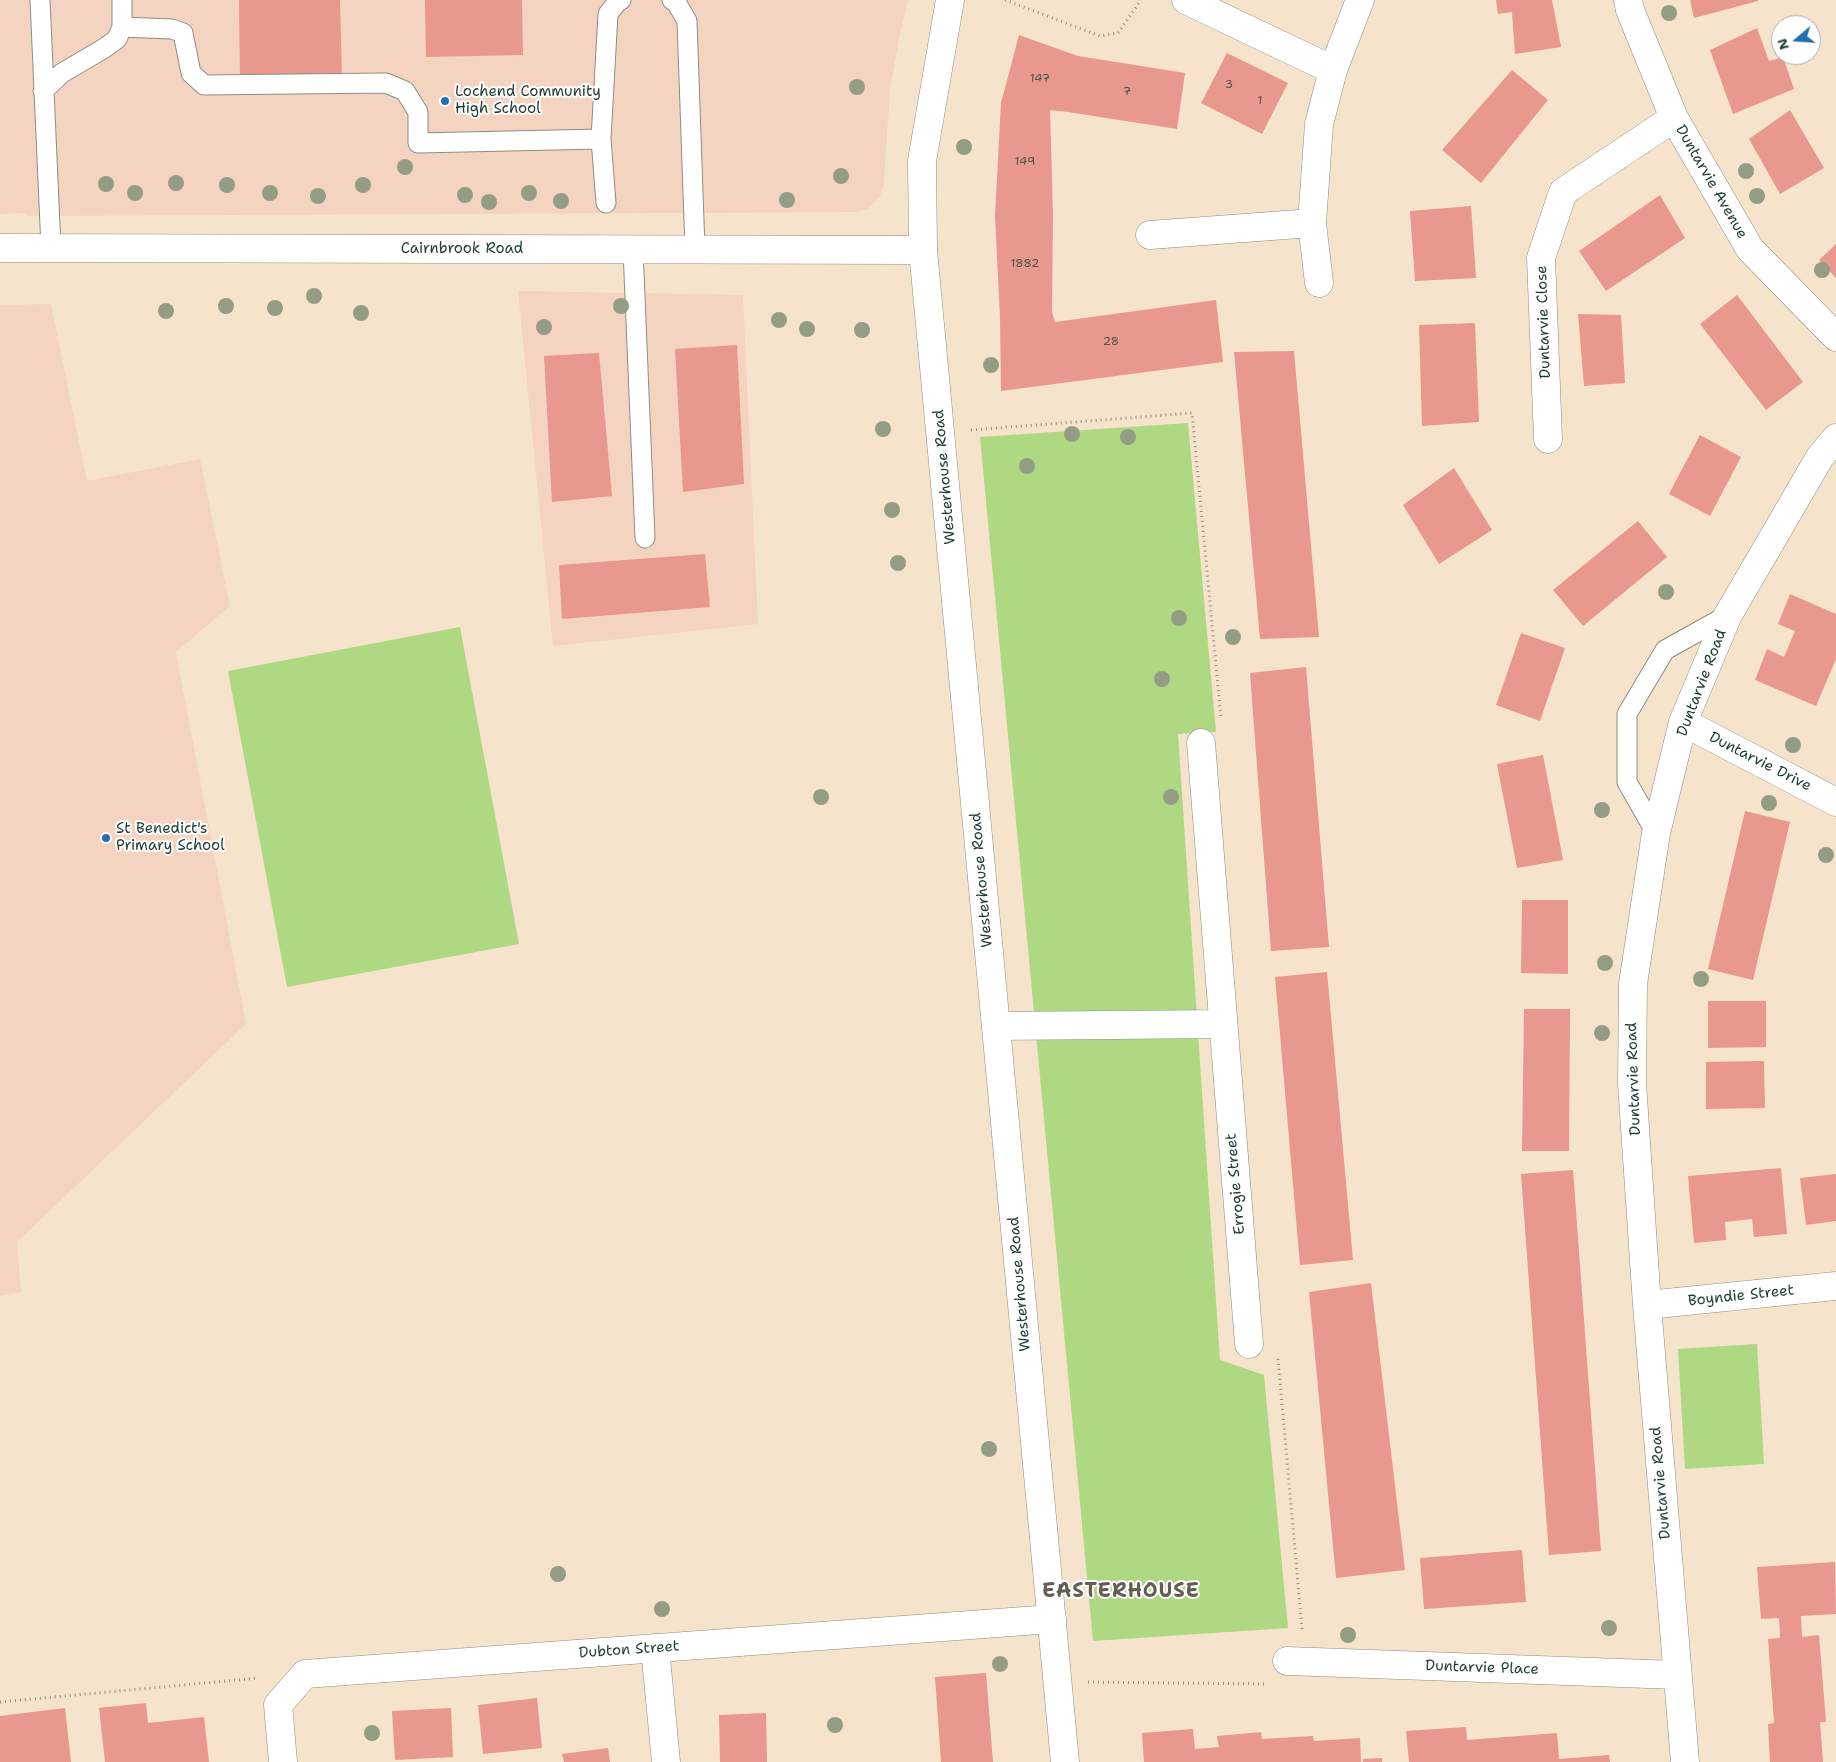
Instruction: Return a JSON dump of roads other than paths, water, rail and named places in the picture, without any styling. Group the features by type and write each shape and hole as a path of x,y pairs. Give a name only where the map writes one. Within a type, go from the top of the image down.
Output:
{"street":[{"name":"Westerhouse Road","path":"950,0 922,161 923,250 1065,1762"},
{"path":"1186,0 1333,70"},
{"path":"1319,283 1312,222 1320,124 1333,70 1360,0"},
{"name":"Duntarvie Avenue","path":"1628,0 1630,10 1674,118 1750,249 1836,337"},
{"name":"Duntarvie Close","path":"1548,439 1541,258 1564,192 1674,118"},
{"path":"1150,235 1312,222"},
{"name":"Cairnbrook Road","path":"0,248 923,250"},
{"name":"Duntarvie Road","path":"1685,1762 1647,1305 1632,1083 1633,984 1656,833 1683,722 1728,615 1820,458 1836,438"},
{"name":"Duntarvie Drive","path":"1683,722 1836,802"},
{"name":"Errogie Street","path":"1201,743 1249,1344"},
{"path":"996,1026 1224,1024"},
{"name":"Boyndie Street","path":"1647,1305 1836,1286"},
{"name":"Dubton Street","path":"283,1762 278,1705 305,1674 1052,1619"},
{"path":"655,1648 666,1762"},
{"name":"Duntarvie Place","path":"1296,1662 1678,1675"}],"lane":[{"path":"40,0 51,248"},
{"path":"43,90 62,73 103,49 116,39 122,27 122,0"},
{"path":"606,203 601,139 608,14 621,0"},
{"path":"672,0 676,2 687,21 696,249"},
{"path":"122,27 172,29 183,33 191,74 204,85 386,83 405,91 418,112 418,143 601,139"},
{"path":"634,249 645,538"},
{"path":"1656,833 1627,782 1627,714 1665,650 1728,615"}],"place":[{"name":"Lochend Community High School","path":"445,101"},
{"name":"St Benedict's Primary School","path":"106,838"}],"district":[{"name":"EASTERHOUSE","path":"1121,1592"}]}
